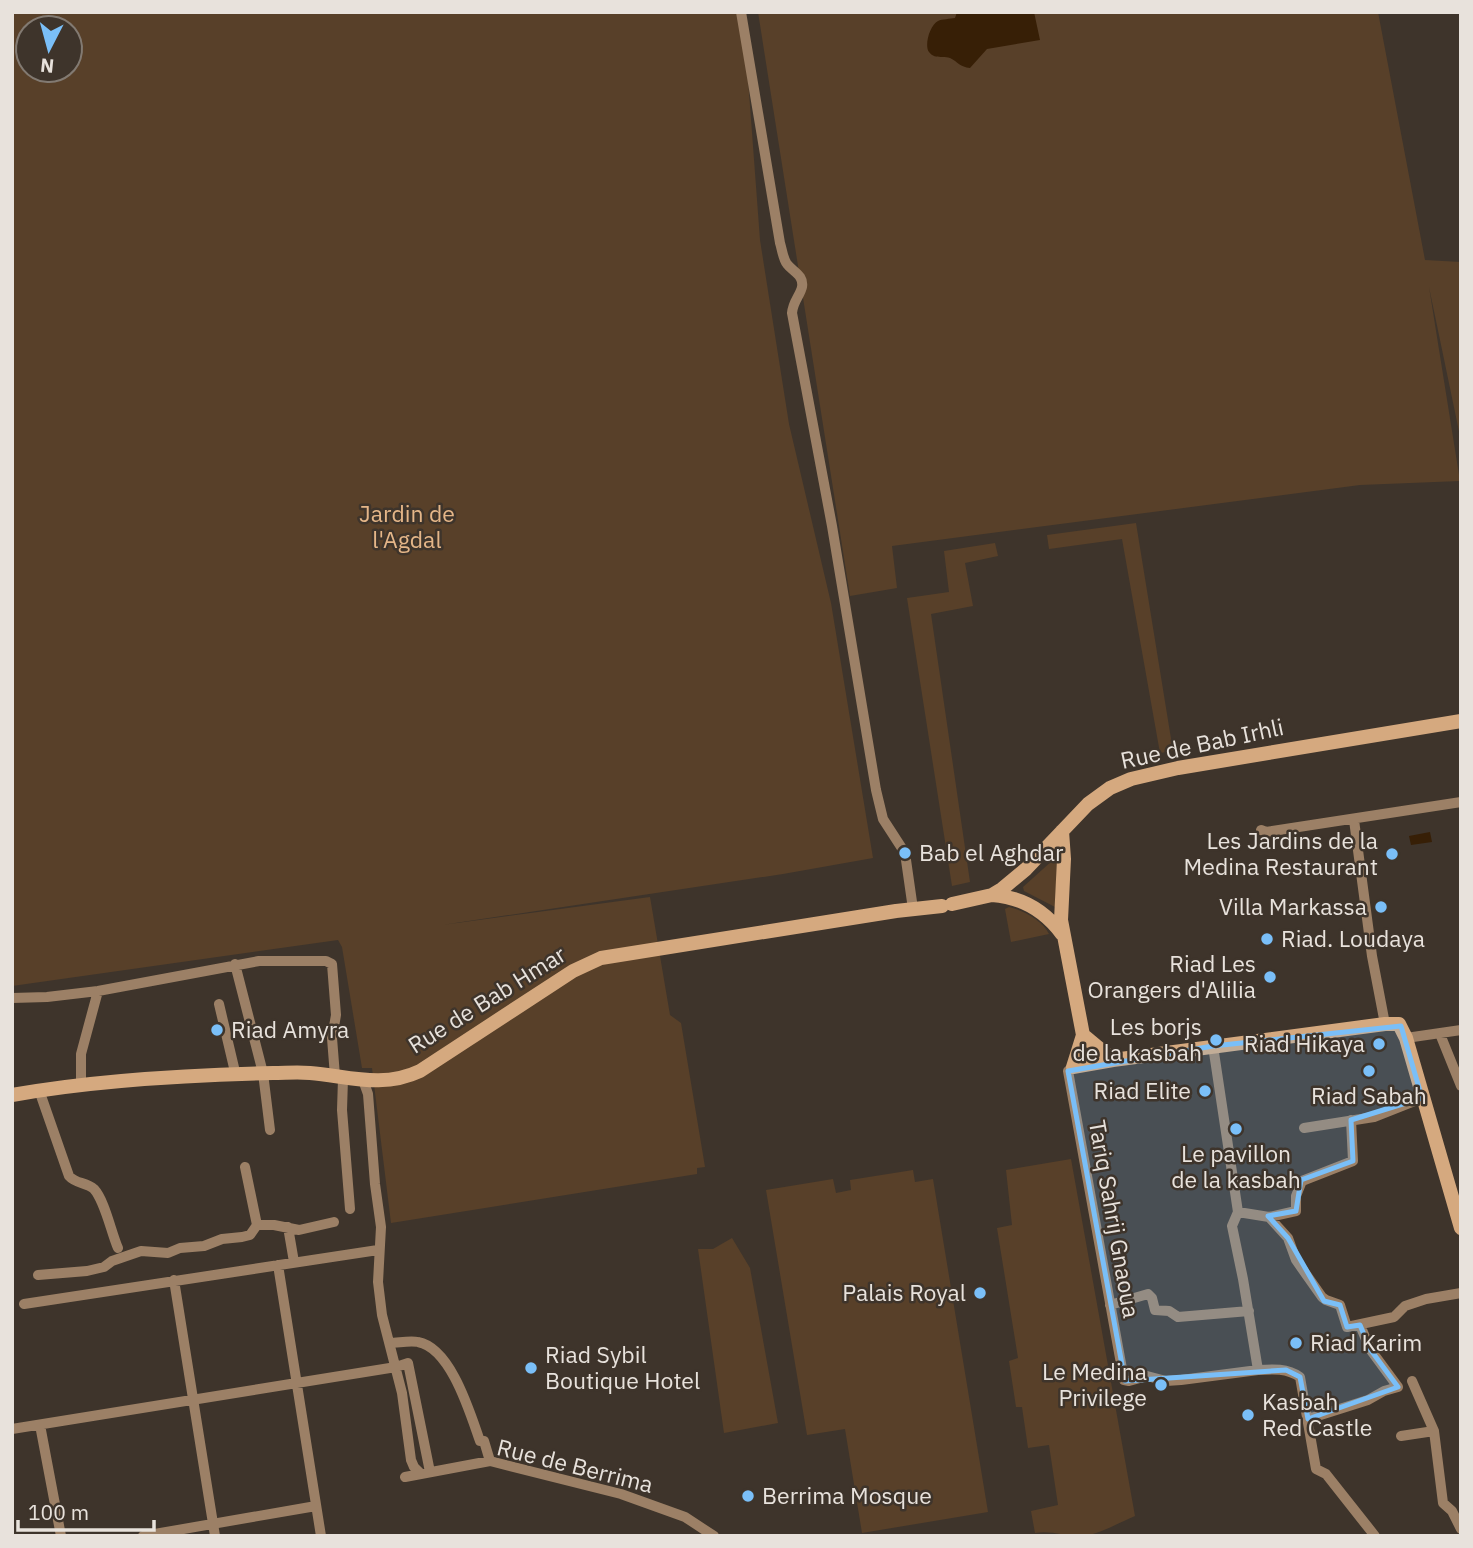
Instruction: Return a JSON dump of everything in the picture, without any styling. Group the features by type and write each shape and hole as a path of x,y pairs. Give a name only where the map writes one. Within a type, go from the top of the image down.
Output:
{"main road":[{"name":"Rue de Bab Irhli","path":"947,905 992,895 1011,882 1098,795 1131,779 1191,766 1461,721"},
{"path":"1062,831 1063,936 1083,1035 1073,1068 1213,1046 1385,1024 1401,1026 1461,1228"},
{"path":"992,895 1012,898 1030,905 1049,919 1063,936"},
{"name":"Rue de Bab Hmar","path":"12,1095 131,1081 263,1073 308,1073 363,1080 405,1078 573,971 601,958 947,905"},
{"path":"1083,1035 1113,1060"}],"street":[{"path":"741,12 780,243 786,263 801,277 802,290 793,303 792,313 832,526 876,790 883,819 905,853 913,909"},
{"path":"1261,830 1266,832 1354,820 1461,802"},
{"path":"1354,820 1372,956 1385,1024"},
{"path":"12,998 98,991 235,964 311,960 332,964 336,1015 332,1038 339,1078 350,1209"},
{"path":"235,964 263,1073 270,1130"},
{"path":"81,1086 81,1054 98,991"},
{"path":"219,1004 236,1076"},
{"path":"1406,1038 1461,1030"},
{"path":"1440,1034 1461,1086"},
{"path":"1213,1046 1238,1212 1231,1226 1258,1370 1286,1370 1300,1377 1316,1469 1326,1474 1375,1536"},
{"name":"Tariq Sahrij Gnaoua","path":"1073,1068 1068,1071 1124,1380 1147,1376 1171,1381 1258,1370"},
{"path":"363,1080 368,1094 381,1227 378,1282 382,1315 396,1367 411,1460 414,1467 426,1473"},
{"path":"39,1090 69,1176 91,1186 97,1194 118,1248"},
{"path":"1304,1128 1380,1115 1422,1098"},
{"path":"1238,1212 1269,1217 1296,1211 1296,1196 1300,1183 1306,1178 1353,1161 1351,1119"},
{"path":"38,1275 87,1271 104,1267 112,1261 141,1251 168,1253 180,1248 204,1246 222,1239 250,1235 257,1225 245,1167"},
{"path":"1269,1217 1288,1238 1293,1255 1324,1299 1340,1305 1347,1326 1394,1317 1409,1304 1461,1293"},
{"path":"257,1225 306,1229 334,1222"},
{"path":"288,1227 294,1262"},
{"path":"24,1304 378,1250"},
{"path":"278,1265 321,1536"},
{"path":"174,1280 215,1536"},
{"path":"1110,1305 1148,1294 1152,1298 1154,1310 1169,1311 1178,1317 1249,1311"},
{"path":"1308,1419 1368,1400 1373,1395 1398,1387 1370,1349 1360,1325"},
{"path":"390,1343 418,1342 443,1358 467,1404 480,1441 484,1441 490,1461"},
{"path":"12,1429 409,1364 426,1473"},
{"path":"1412,1381 1434,1431 1443,1503 1452,1511 1461,1529"},
{"path":"40,1425 61,1536"},
{"path":"1401,1436 1434,1431"},
{"name":"Rue de Berrima","path":"405,1477 490,1461 621,1494 684,1517 714,1536"},
{"path":"143,1536 316,1506"}],"highlighted area":[{"path":"1401,1026 1422,1098 1351,1120 1353,1161 1301,1180 1296,1211 1268,1216 1288,1238 1324,1301 1340,1305 1347,1327 1360,1325 1370,1349 1398,1387 1308,1419 1300,1377 1286,1370 1125,1381 1068,1071 1213,1046"}],"green space":[{"name":"Jardin de l'Agdal","path":"12,12 743,12 760,240 789,424 831,603 873,858 442,925 650,897 670,1015 681,1023 705,1167 697,1168 697,1174 391,1223 372,1068 362,1068 342,947 338,940 12,986"},
{"path":"758,12 1378,12 1425,260 1461,262 1461,441 1429,287 1460,481 1360,485 892,546 897,588 850,596"},
{"path":"1136,523 1173,751 1160,753 1122,539 1049,549 1047,535"},
{"path":"995,543 998,556 965,563 973,606 931,614 970,882 952,886 907,598 949,592 944,551"},
{"path":"1053,860 1057,863 1055,907 1024,891 1023,887"},
{"path":"1009,907 1032,917 1049,934 1011,942 1005,909"},
{"path":"1071,1159 1135,1516 1084,1536 1035,1533 1031,1511 1058,1505 1049,1445 1028,1448 1022,1407 1016,1407 1009,1361 1018,1358 997,1228 1012,1225 1006,1170"},
{"path":"913,1170 915,1182 933,1179 988,1512 862,1533 845,1429 807,1435 766,1190 833,1179 836,1193 851,1190 850,1180"},
{"path":"732,1238 750,1268 778,1423 724,1433 698,1249 713,1249"}],"shaded area":[{"path":"957,12 1034,12 1040,40 987,49 970,68 950,58 934,56 927,45 935,23 955,18"},
{"path":"1430,832 1432,842 1411,845 1409,836"}],"place":[{"name":"Bab el Aghdar","path":"905,853"},
{"name":"Les Jardins de la Medina Restaurant","path":"1392,854"},
{"name":"Villa Markassa","path":"1381,907"},
{"name":"Riad. Loudaya","path":"1267,939"},
{"name":"Riad Les Orangers d'Alilia","path":"1270,977"},
{"name":"Riad Amyra","path":"217,1030"},
{"name":"Les borjs de la kasbah","path":"1216,1040"},
{"name":"Riad Hikaya","path":"1379,1044"},
{"name":"Riad Sabah","path":"1369,1071"},
{"name":"Riad Elite","path":"1205,1091"},
{"name":"Le pavillon de la kasbah","path":"1236,1129"},
{"name":"Palais Royal","path":"980,1293"},
{"name":"Riad Karim","path":"1296,1343"},
{"name":"Riad Sybil Boutique Hotel","path":"531,1368"},
{"name":"Le Medina Privilege","path":"1161,1385"},
{"name":"Kasbah Red Castle","path":"1248,1415"},
{"name":"Berrima Mosque","path":"748,1496"}]}
